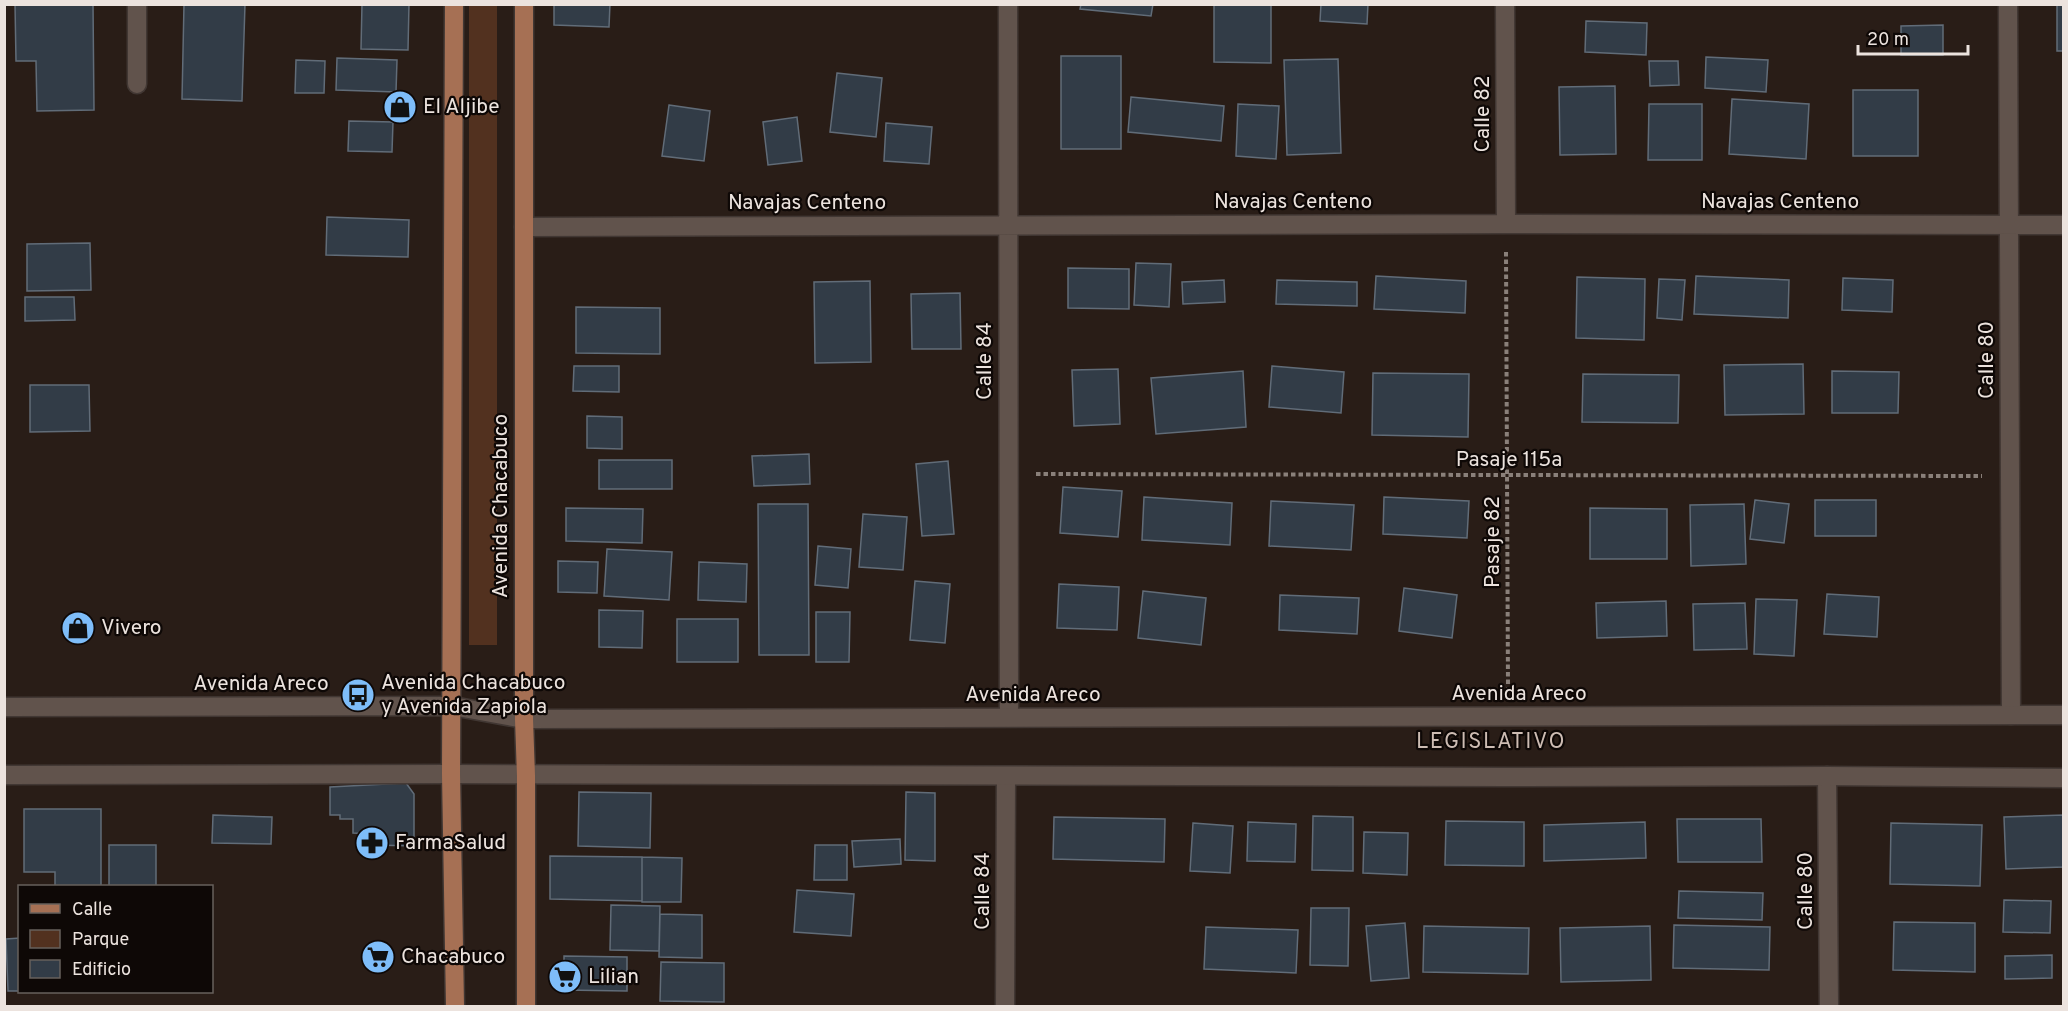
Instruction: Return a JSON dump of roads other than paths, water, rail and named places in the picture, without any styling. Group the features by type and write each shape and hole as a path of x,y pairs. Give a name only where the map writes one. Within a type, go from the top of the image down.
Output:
{"main road":[{"path":"137,4 137,84"},
{"path":"454,4 451,774 455,1006"},
{"name":"Avenida Chacabuco","path":"524,4 526,1006"},
{"name":"Calle 84","path":"1008,4 1009,717"},
{"name":"Calle 82","path":"1505,4 1506,224"},
{"name":"Calle 80","path":"2008,4 2011,715"},
{"name":"Navajas Centeno","path":"524,227 2064,225"},
{"name":"Avenida Areco","path":"4,707 452,706 524,719 2064,715"},
{"path":"4,775 2064,778"},
{"name":"Calle 80","path":"1827,776 1829,1006"},
{"name":"Calle 84","path":"1005,1006 1006,777"}],"place":[{"name":"El Aljibe","path":"400,107"},
{"name":"Vivero","path":"78,628"},
{"name":"Avenida Chacabuco y Avenida Zapiola","path":"358,695"},
{"name":"FarmaSalud","path":"372,843"},
{"name":"Chacabuco","path":"378,957"},
{"name":"Lilian","path":"565,977"}],"district":[{"name":"LEGISLATIVO","path":"1491,742"}]}
